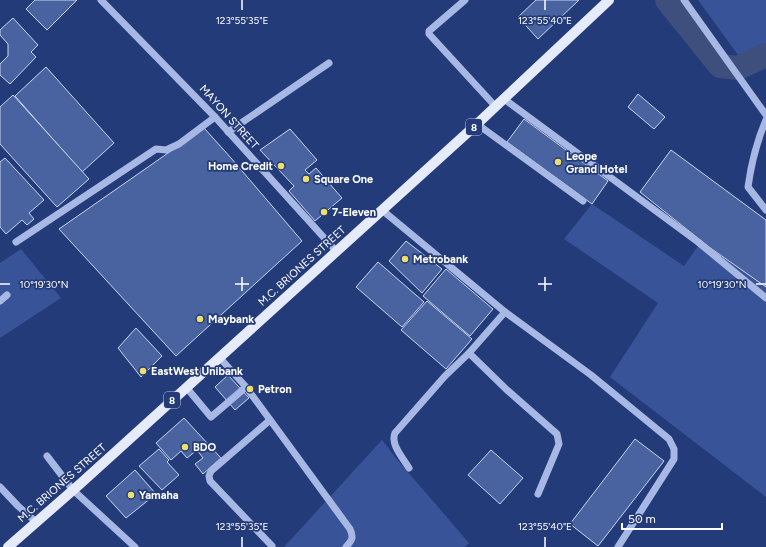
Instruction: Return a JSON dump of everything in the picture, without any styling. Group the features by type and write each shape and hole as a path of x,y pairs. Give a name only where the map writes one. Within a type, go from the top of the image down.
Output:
{"main road":[{"name":"M.C. BRIONES STREET","path":"8,547 337,252 496,107 610,0"}],"street":[{"name":"MAYON STREET","path":"101,0 215,116 337,252"},
{"path":"465,0 429,31 429,34 496,107"},
{"path":"684,0 766,115"},
{"path":"228,132 329,63"},
{"path":"504,99 698,242 766,298"},
{"path":"16,242 156,149 166,150 179,144 215,116"},
{"path":"766,120 750,170 748,187 766,210"},
{"path":"477,124 583,201"},
{"path":"382,210 505,312 591,375 669,439 674,449 674,459 618,547"},
{"path":"0,301 8,295"},
{"path":"409,468 394,443 393,438 395,433 445,376 505,312"},
{"path":"469,352 507,390 557,434 559,444 538,494"},
{"path":"219,357 246,387 350,529 353,535 352,540 346,547"},
{"path":"186,387 211,416 246,387"},
{"path":"270,420 211,471 210,480 272,546"},
{"path":"48,456 73,490 135,547"},
{"path":"0,487 36,522"}],"shaded area":[{"path":"698,0 766,0 766,48 741,59"},
{"path":"592,204 684,266 703,239 766,285 766,497 610,377 658,303 564,239"},
{"path":"21,249 61,298 0,338 0,263"},
{"path":"382,440 469,543 465,547 284,547"}],"building":[{"path":"35,0 77,0 47,30 26,9"},
{"path":"536,0 579,0 538,39 518,17"},
{"path":"13,18 38,45 31,52 36,57 10,84 0,75 0,64 8,56 8,44 0,35 0,30"},
{"path":"46,67 114,143 82,172 15,96"},
{"path":"638,94 665,117 654,129 628,107"},
{"path":"13,95 89,179 57,207 0,144 0,107"},
{"name":"Leope Grand Hotel","path":"524,119 608,181 592,204 507,142"},
{"path":"204,128 302,241 176,356 59,229"},
{"name":"Square One","path":"290,129 317,160 305,170 309,174 316,168 342,198 315,221 289,191 294,186 260,150"},
{"path":"671,150 766,220 766,287 709,247 640,192"},
{"path":"5,158 44,200 29,213 34,219 27,225 22,220 6,234 0,227 0,162"},
{"path":"406,241 442,269 422,293 389,261"},
{"path":"378,262 424,302 402,327 356,287"},
{"path":"446,269 493,309 470,336 423,296"},
{"path":"427,301 472,339 446,369 401,330"},
{"path":"136,328 162,356 141,377 118,348"},
{"path":"228,375 249,398 235,410 215,387"},
{"name":"BDO","path":"184,418 221,458 203,474 195,464 203,458 197,450 187,458 181,451 171,460 156,443"},
{"path":"635,439 664,461 598,546 570,524"},
{"path":"159,449 169,460 167,462 179,475 162,490 139,466"},
{"path":"491,450 523,478 500,504 468,475"},
{"name":"Yamaha","path":"135,470 156,494 126,518 106,496"}],"waterway":[{"path":"667,0 720,66 738,68 766,55"}],"place":[{"name":"Leope Grand Hotel","path":"558,162"},
{"name":"Home Credit","path":"281,166"},
{"name":"Square One","path":"306,179"},
{"name":"7-Eleven","path":"324,212"},
{"name":"Metrobank","path":"405,259"},
{"name":"Maybank","path":"200,319"},
{"name":"EastWest Unibank","path":"143,371"},
{"name":"Petron","path":"250,389"},
{"name":"BDO","path":"185,447"},
{"name":"Yamaha","path":"131,495"}]}
